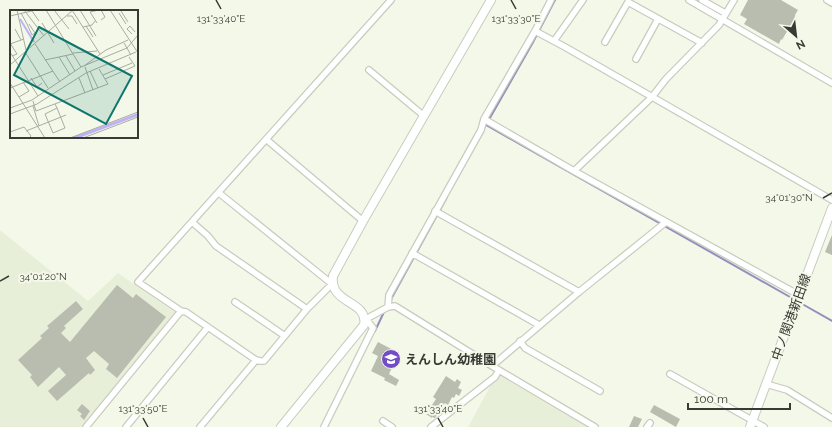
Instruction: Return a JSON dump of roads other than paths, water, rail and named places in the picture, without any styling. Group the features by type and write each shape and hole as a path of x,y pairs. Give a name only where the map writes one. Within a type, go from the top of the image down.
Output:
{"street":[{"path":"332,284 307,309 264,361 260,362 186,312 181,311 138,282 391,0"},
{"path":"324,427 373,328 363,312 334,290 332,284 336,268 491,0"},
{"path":"388,307 389,295 480,130 484,119 535,31 551,0"},
{"path":"554,41 583,0"},
{"path":"689,0 721,20 832,83"},
{"path":"702,0 725,13"},
{"path":"574,171 652,97 666,79 719,25 734,0"},
{"path":"828,0 832,3"},
{"path":"605,42 628,2 702,43"},
{"path":"636,59 658,19"},
{"path":"535,31 832,200"},
{"path":"369,70 424,116"},
{"path":"484,119 574,171 799,295"},
{"path":"267,140 363,220"},
{"path":"219,193 332,284"},
{"path":"435,211 579,292"},
{"name":"中ノ関港新田線","path":"751,423 831,211"},
{"path":"192,222 208,236 216,246 307,309"},
{"path":"492,366 579,292 666,222"},
{"path":"412,253 539,326"},
{"path":"235,302 286,336"},
{"path":"281,427 364,325 366,318 388,307 395,306 595,427"},
{"path":"86,427 181,311"},
{"path":"126,427 208,327"},
{"path":"520,341 526,348 600,391"},
{"path":"200,427 256,360"},
{"path":"431,427 495,377 499,370"},
{"path":"670,374 751,423 764,427"},
{"path":"766,384 787,390 832,418"},
{"path":"383,421 392,427"}],"waterway":[{"path":"483,130 555,0"},
{"path":"486,125 790,297"},
{"path":"390,301 447,197"},
{"path":"804,305 832,321"},
{"path":"375,331 384,312"}],"place":[{"name":"えんしん幼稚園","path":"391,359"}]}
